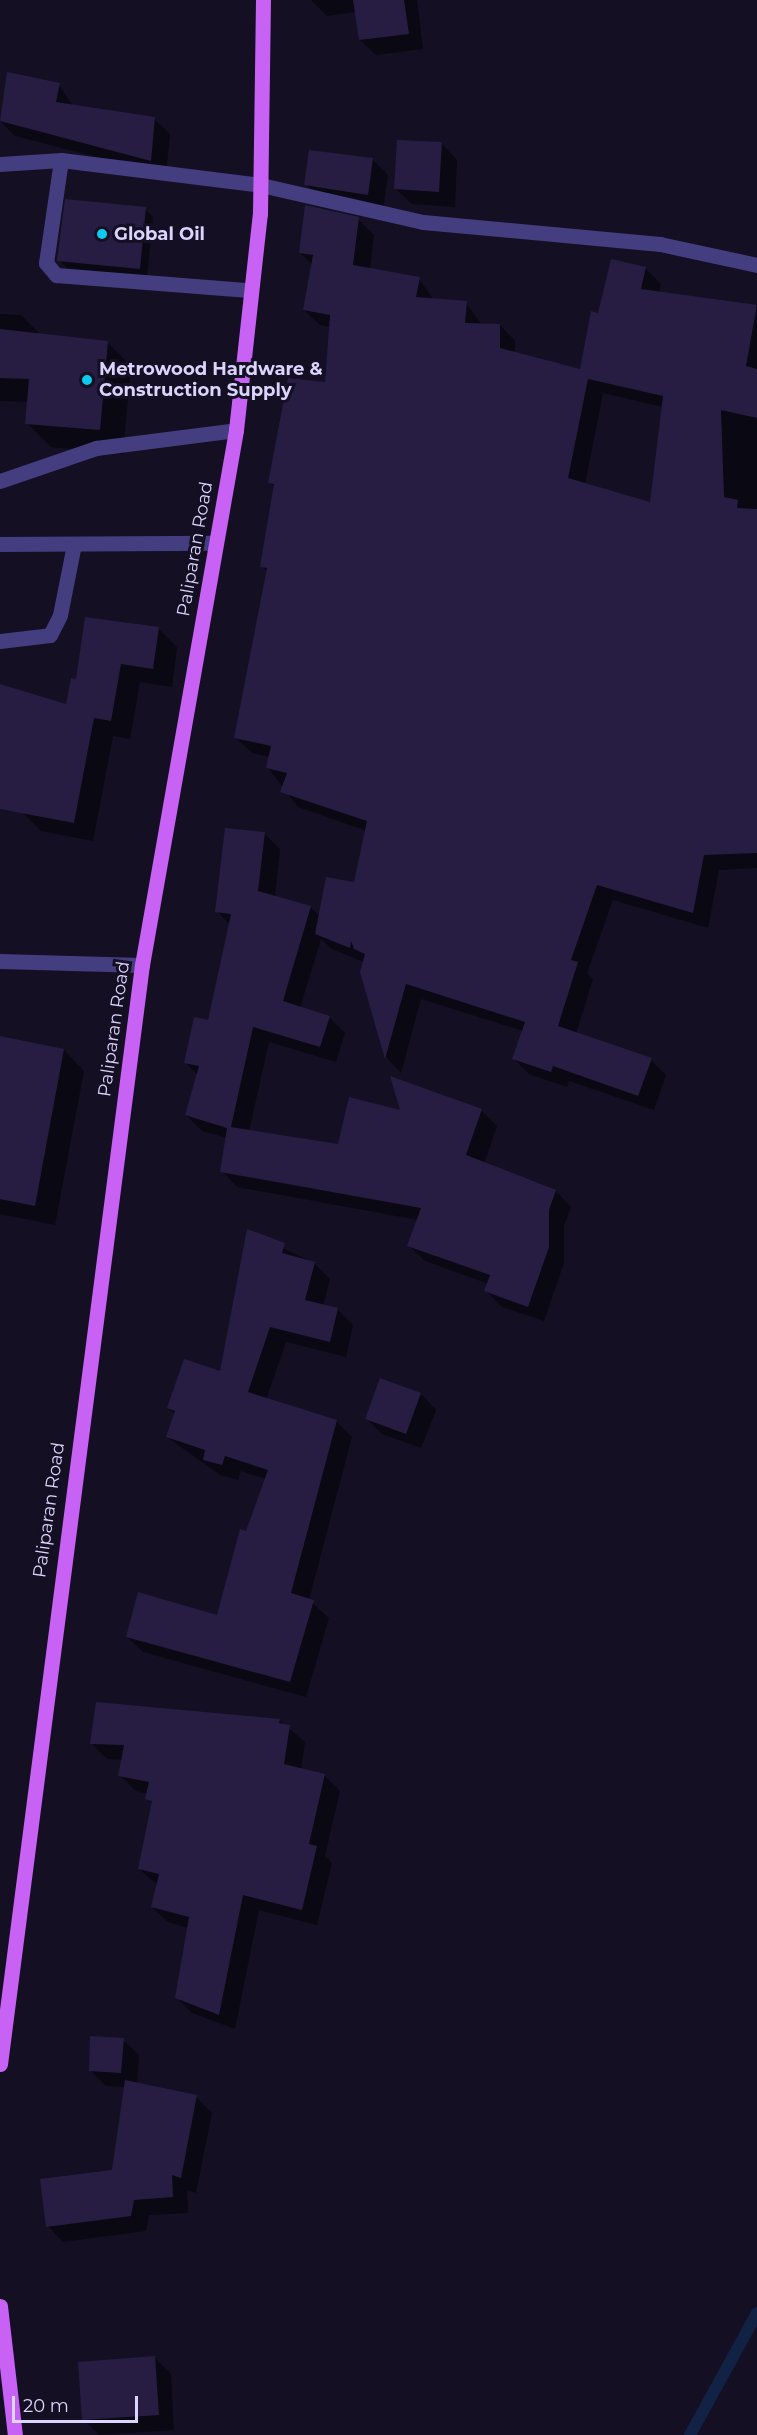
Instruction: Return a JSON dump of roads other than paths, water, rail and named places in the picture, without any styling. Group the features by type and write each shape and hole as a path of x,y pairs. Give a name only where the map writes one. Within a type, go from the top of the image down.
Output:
{"main road":[{"name":"Paliparan Road","path":"0,2064 142,965 236,430 248,290 261,185 263,0"},
{"path":"0,2306 15,2435"}],"street":[{"path":"61,160 46,263 56,275 248,290"},
{"path":"0,164 61,160 261,185 423,222 660,244 757,265"},
{"path":"0,481 96,448 236,430"},
{"path":"0,544 216,543"},
{"path":"0,641 50,635 60,615 75,544"},
{"path":"0,961 142,965"}],"waterway":[{"path":"690,2435 757,2313"}],"place":[{"name":"Global Oil","path":"102,234"},
{"name":"Metrowood Hardware & Construction Supply","path":"87,380"}]}
